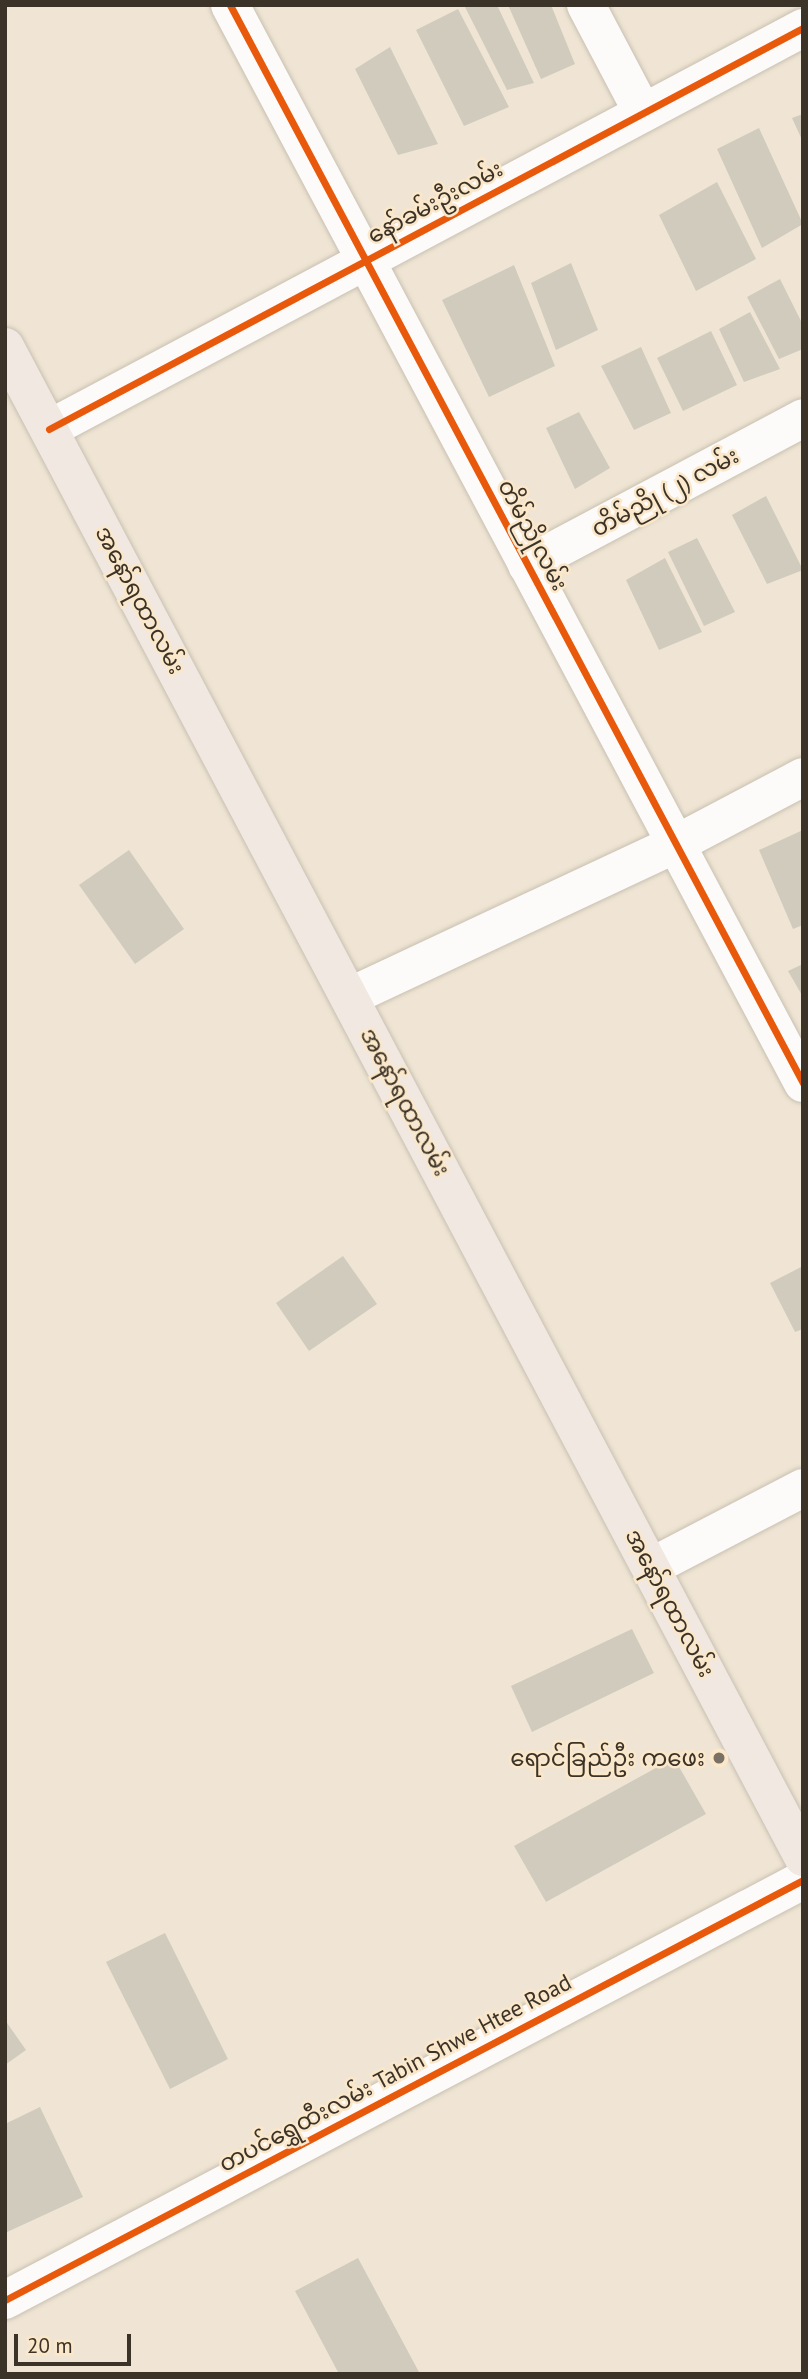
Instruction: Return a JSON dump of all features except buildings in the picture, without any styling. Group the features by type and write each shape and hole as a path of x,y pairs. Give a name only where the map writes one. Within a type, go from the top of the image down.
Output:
{"main road":[{"name":"အနော်ရထာလမ်း","path":"5,346 803,1857"}],"street":[{"name":"တိမ်ညိုလမ်း","path":"230,5 803,1083"},
{"path":"586,5 643,113"},
{"name":"နော်ခမ်းဦးလမ်း","path":"49,429 803,29"},
{"name":"တိမ်ညို (၂) လမ်း","path":"527,565 803,418"},
{"path":"349,996 676,845 803,777"},
{"path":"651,1567 803,1488"},
{"name":"တပင်ရွှေထီးလမ်း Tabin Shwe Htee Road","path":"5,2300 803,1880"}],"cycle path":[{"path":"230,5 803,1083"},
{"path":"49,429 803,28"},
{"path":"5,2300 803,1880"}],"place":[{"name":"ရောင်ခြည်ဦး ကဖေး","path":"719,1758"}]}
